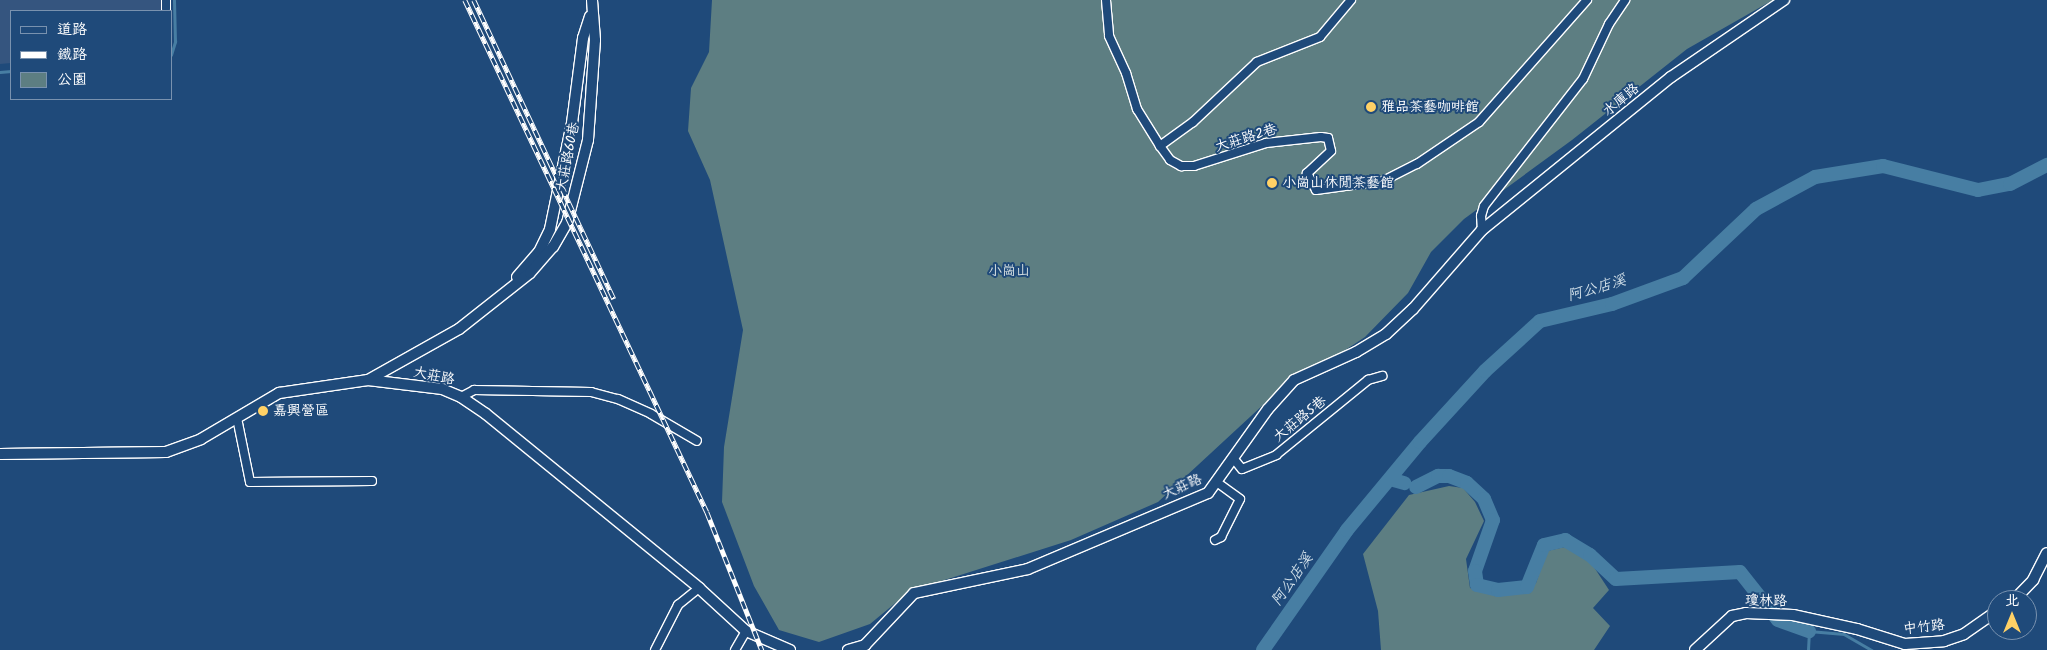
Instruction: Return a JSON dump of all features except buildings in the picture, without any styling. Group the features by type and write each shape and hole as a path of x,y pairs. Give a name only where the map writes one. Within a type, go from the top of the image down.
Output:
{"street":[{"path":"166,0 166,9"},
{"name":"大莊路2巷","path":"1106,0 1109,36 1126,73 1137,109 1170,160 1181,166 1194,166 1266,143 1321,136 1328,138 1331,151 1307,173 1316,190 1383,181 1417,164 1479,122 1587,0"},
{"path":"1160,146 1193,122 1256,62 1320,38 1351,0"},
{"path":"1482,230 1481,216 1484,206 1583,79 1609,24 1625,0"},
{"name":"水庫路","path":"1482,230 1672,77 1784,0"},
{"name":"大莊路60巷","path":"510,286 539,252 550,229 572,123 584,38 592,5"},
{"name":"大莊路60巷","path":"368,380 459,329 510,286 530,273 553,247 567,223 588,140 595,40 592,5"},
{"name":"大莊路","path":"848,650 865,646 914,593 1028,569 1208,493 1218,483 1219,473 1294,380 1356,352 1386,334 1413,309 1482,230"},
{"name":"大莊路5巷","path":"1233,458 1242,469 1276,455 1368,380 1382,376"},
{"name":"大莊路","path":"0,454 166,452 201,439 280,393 368,380 442,389 461,397 486,414 700,588 746,631 790,650"},
{"path":"461,397 474,390 590,392 618,399 651,414 697,441"},
{"path":"237,418 250,482 372,481"},
{"path":"1215,540 1220,537 1240,499 1218,483"},
{"path":"2024,590 2034,580 2047,553"},
{"path":"655,650 678,605 700,588"},
{"name":"瓊林路","path":"1695,650 1732,616 1760,612 1778,613 1820,622"},
{"name":"中竹路","path":"1820,622 1857,629 1886,641 1924,644 1964,634 1987,619"},
{"path":"735,650 746,631"}],"shaded area":[{"path":"0,0 169,0 170,10 10,10 10,63 0,64"}],"green space":[{"name":"小崗山","path":"712,0 1773,0 1687,49 1572,140 1464,219 1431,252 1408,293 1365,337 1264,404 1158,502 1071,540 910,591 870,624 819,642 779,630 754,586 722,502 724,447 743,330 710,180 688,131 691,88 709,52"},
{"path":"1449,486 1463,488 1475,502 1484,521 1466,559 1470,588 1504,595 1528,593 1536,583 1547,551 1565,547 1590,561 1609,590 1593,608 1610,626 1594,650 1381,650 1378,611 1363,554 1409,495"}],"waterway":[{"path":"172,52 175,42 174,0"},
{"path":"0,72 10,71"},
{"name":"阿公店溪","path":"1263,650 1347,530 1420,442 1485,371 1540,321 1612,304 1683,278 1756,209 1815,177 1883,166 1978,190 2010,184 2047,165"},
{"path":"1416,487 1438,476 1449,476 1467,483 1484,499 1493,520 1475,571 1477,585 1498,590 1527,587 1544,545 1565,540 1590,555 1616,579 1740,572 1778,620 1809,631"},
{"path":"1390,479 1404,483"},
{"path":"1808,650 1809,631 1844,634 1872,650"}],"railway":[{"path":"465,0 707,512 762,650"},
{"path":"474,0 614,299"}],"place":[{"name":"雅品茶藝咖啡館","path":"1371,107"},
{"name":"小崗山休閒茶藝館","path":"1272,183"},
{"name":"嘉興營區","path":"263,411"}]}
